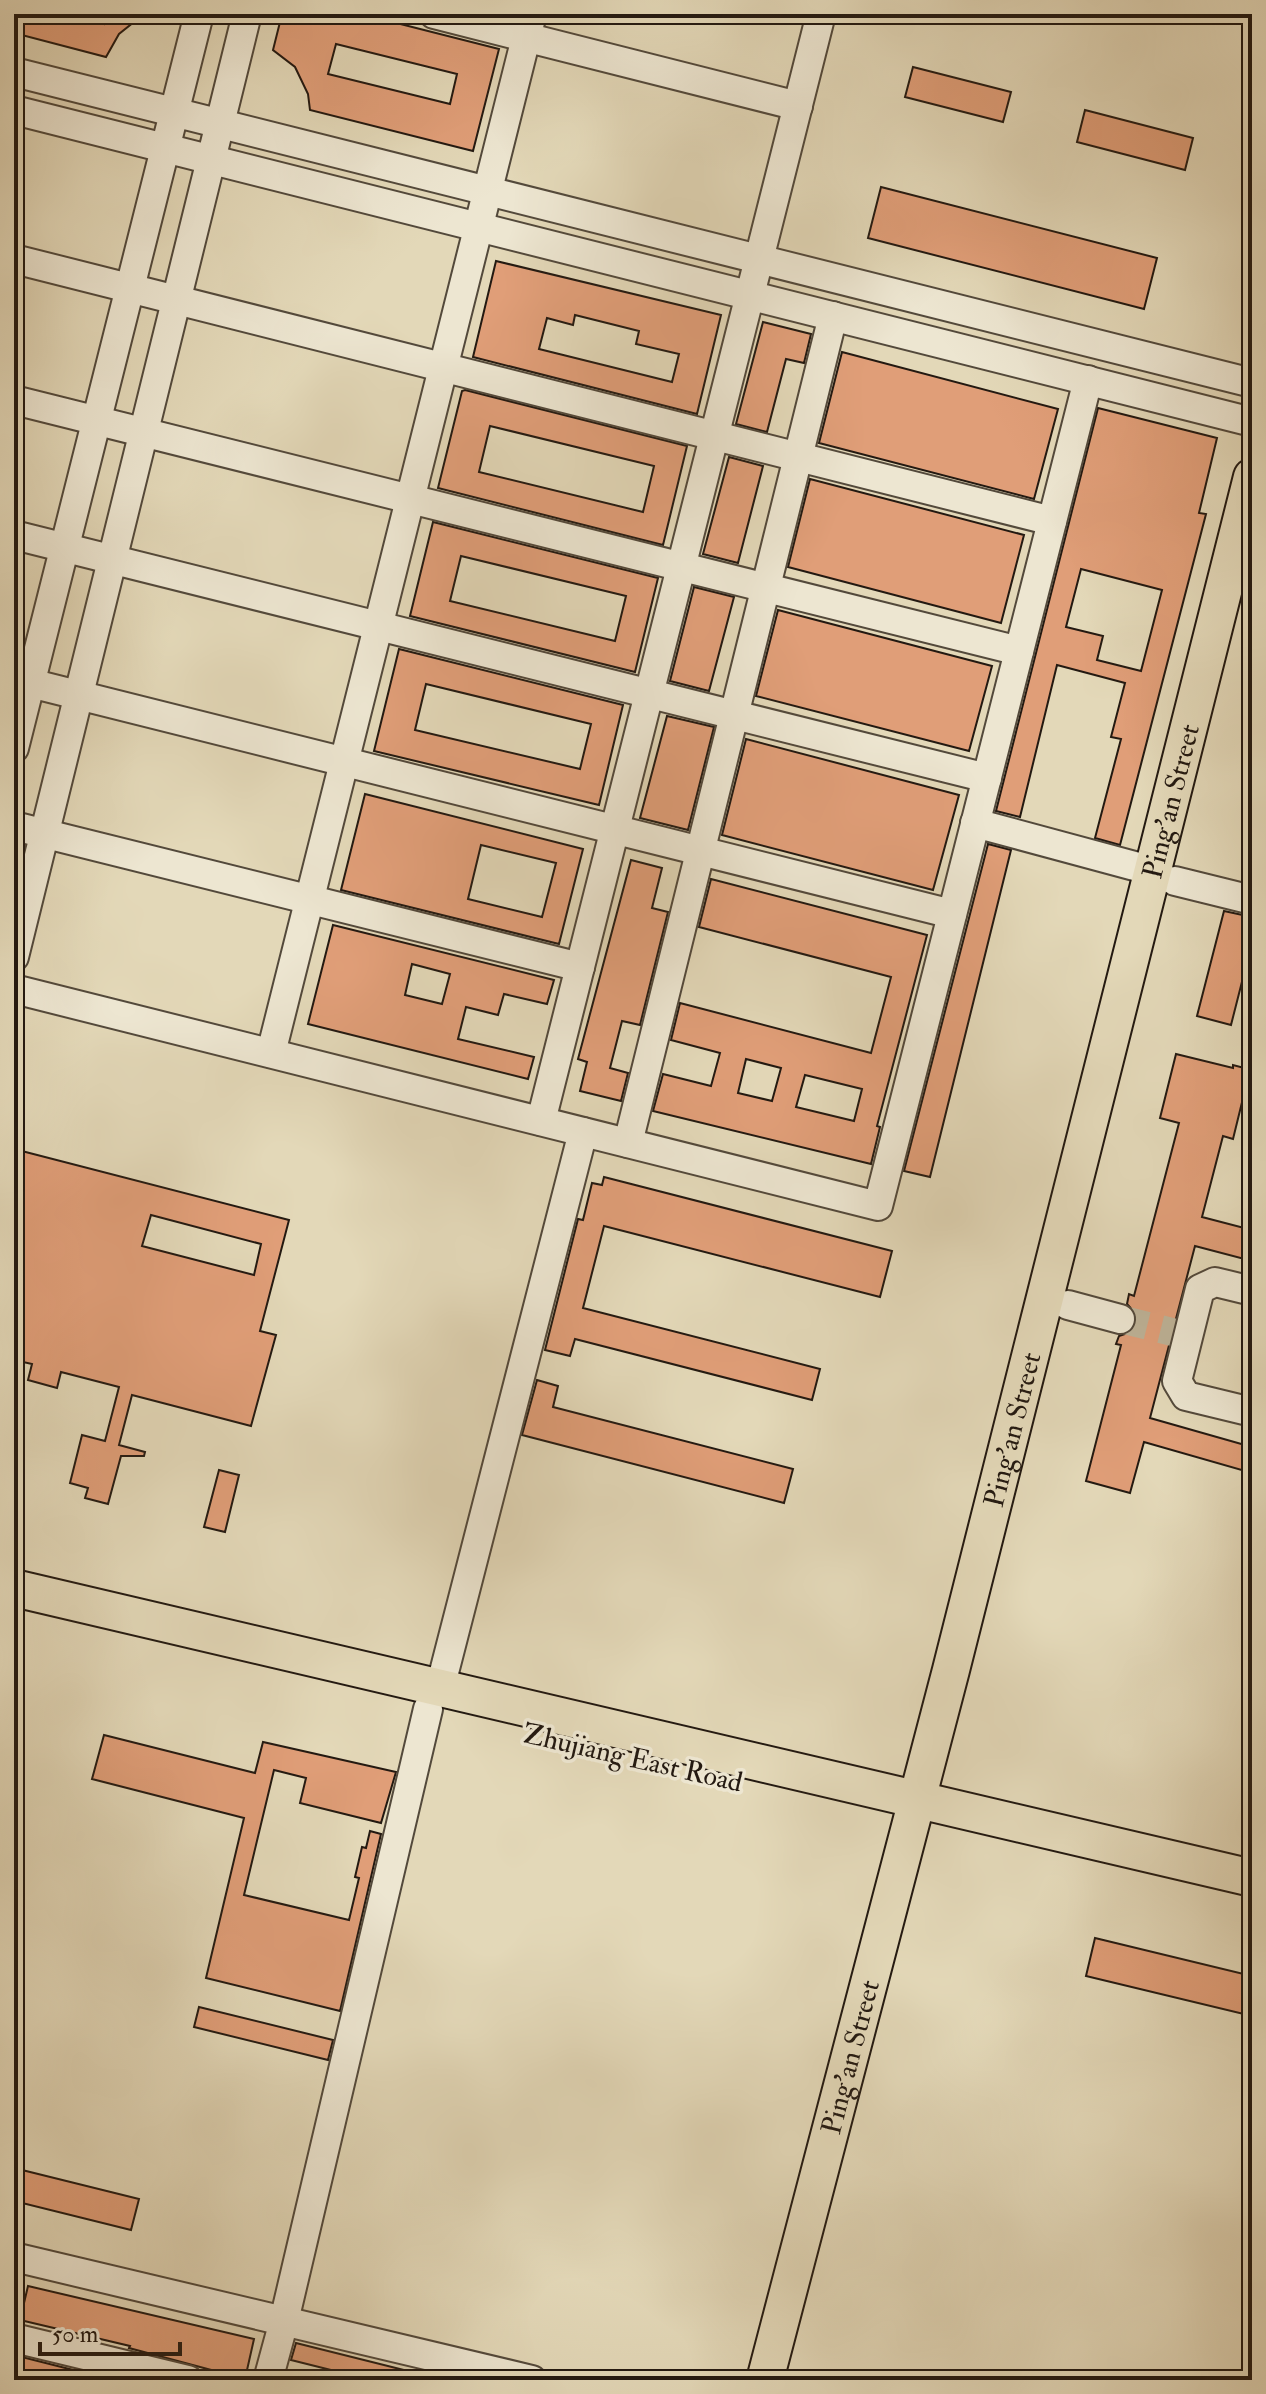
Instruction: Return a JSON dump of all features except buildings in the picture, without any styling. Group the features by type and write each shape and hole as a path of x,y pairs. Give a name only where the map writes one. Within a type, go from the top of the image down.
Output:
{"main road":[{"name":"Ping'an Street","path":"765,2380 1068,1305 1252,477"},
{"name":"Ping'an Street","path":"790,2380 926,1811 1164,876 1252,578"},
{"path":"14,1588 434,1698"},
{"path":"14,1612 434,1698 926,1811 1252,1878"},
{"path":"926,1811 1252,1902"}],"street":[{"path":"14,748 22,681 64,548 199,14"},
{"path":"14,957 247,14"},
{"path":"434,14 529,26 798,106"},
{"path":"541,1121 821,14"},
{"path":"271,1053 529,26"},
{"path":"14,72 1252,383"},
{"path":"14,110 1252,422"},
{"path":"14,259 1052,521"},
{"path":"628,1143 833,316"},
{"path":"14,989 878,1206 1088,380"},
{"path":"14,400 1019,651"},
{"path":"14,535 987,778"},
{"path":"22,681 952,914"},
{"path":"975,823 1252,900"},
{"path":"14,826 580,967"},
{"path":"268,2380 434,1698 583,1132"},
{"path":"1252,1291 1215,1282 1200,1289 1182,1334 1177,1381 1186,1396 1252,1412"},
{"path":"1068,1305 1120,1319"},
{"path":"14,2258 532,2380"},
{"path":"14,2338 96,2369 188,2380"}],"tunnel":[{"path":"1120,1319 1176,1333"}]}
